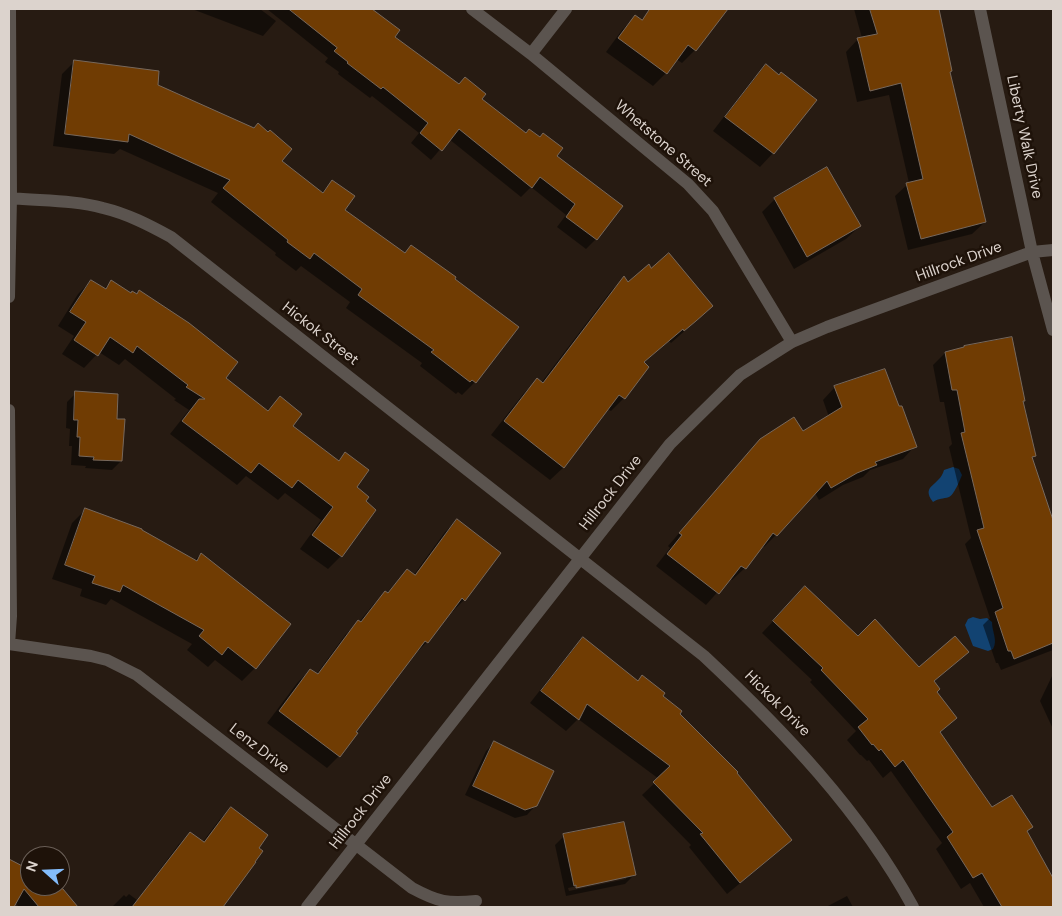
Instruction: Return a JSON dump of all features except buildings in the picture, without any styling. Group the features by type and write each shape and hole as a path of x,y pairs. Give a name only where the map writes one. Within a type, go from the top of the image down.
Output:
{"street":[{"path":"9,297 11,198 10,9"},
{"name":"Whetstone Street","path":"472,9 531,54 688,184 713,211 792,342"},
{"path":"531,54 566,9"},
{"name":"Liberty Walk Drive","path":"980,9 1032,252 1053,330"},
{"name":"Hickok Street","path":"11,198 85,204 103,208 138,219 171,237 579,560"},
{"name":"Hillrock Drive","path":"307,907 670,444 740,375 792,342 827,327 1032,252 1053,250"},
{"path":"9,410 11,616 9,644"},
{"name":"Hickok Drive","path":"579,560 704,656 763,712 807,758 853,814 894,873 913,907"},
{"name":"Lenz Drive","path":"9,644 91,656 107,660 137,675 412,888 432,899 454,903 476,901"}],"water":[{"path":"953,467 959,469 962,475 955,490 951,496 933,502 929,492 930,489 944,470"},
{"path":"973,617 987,618 992,622 995,639 993,649 988,651 973,646 965,625 968,619"}]}
